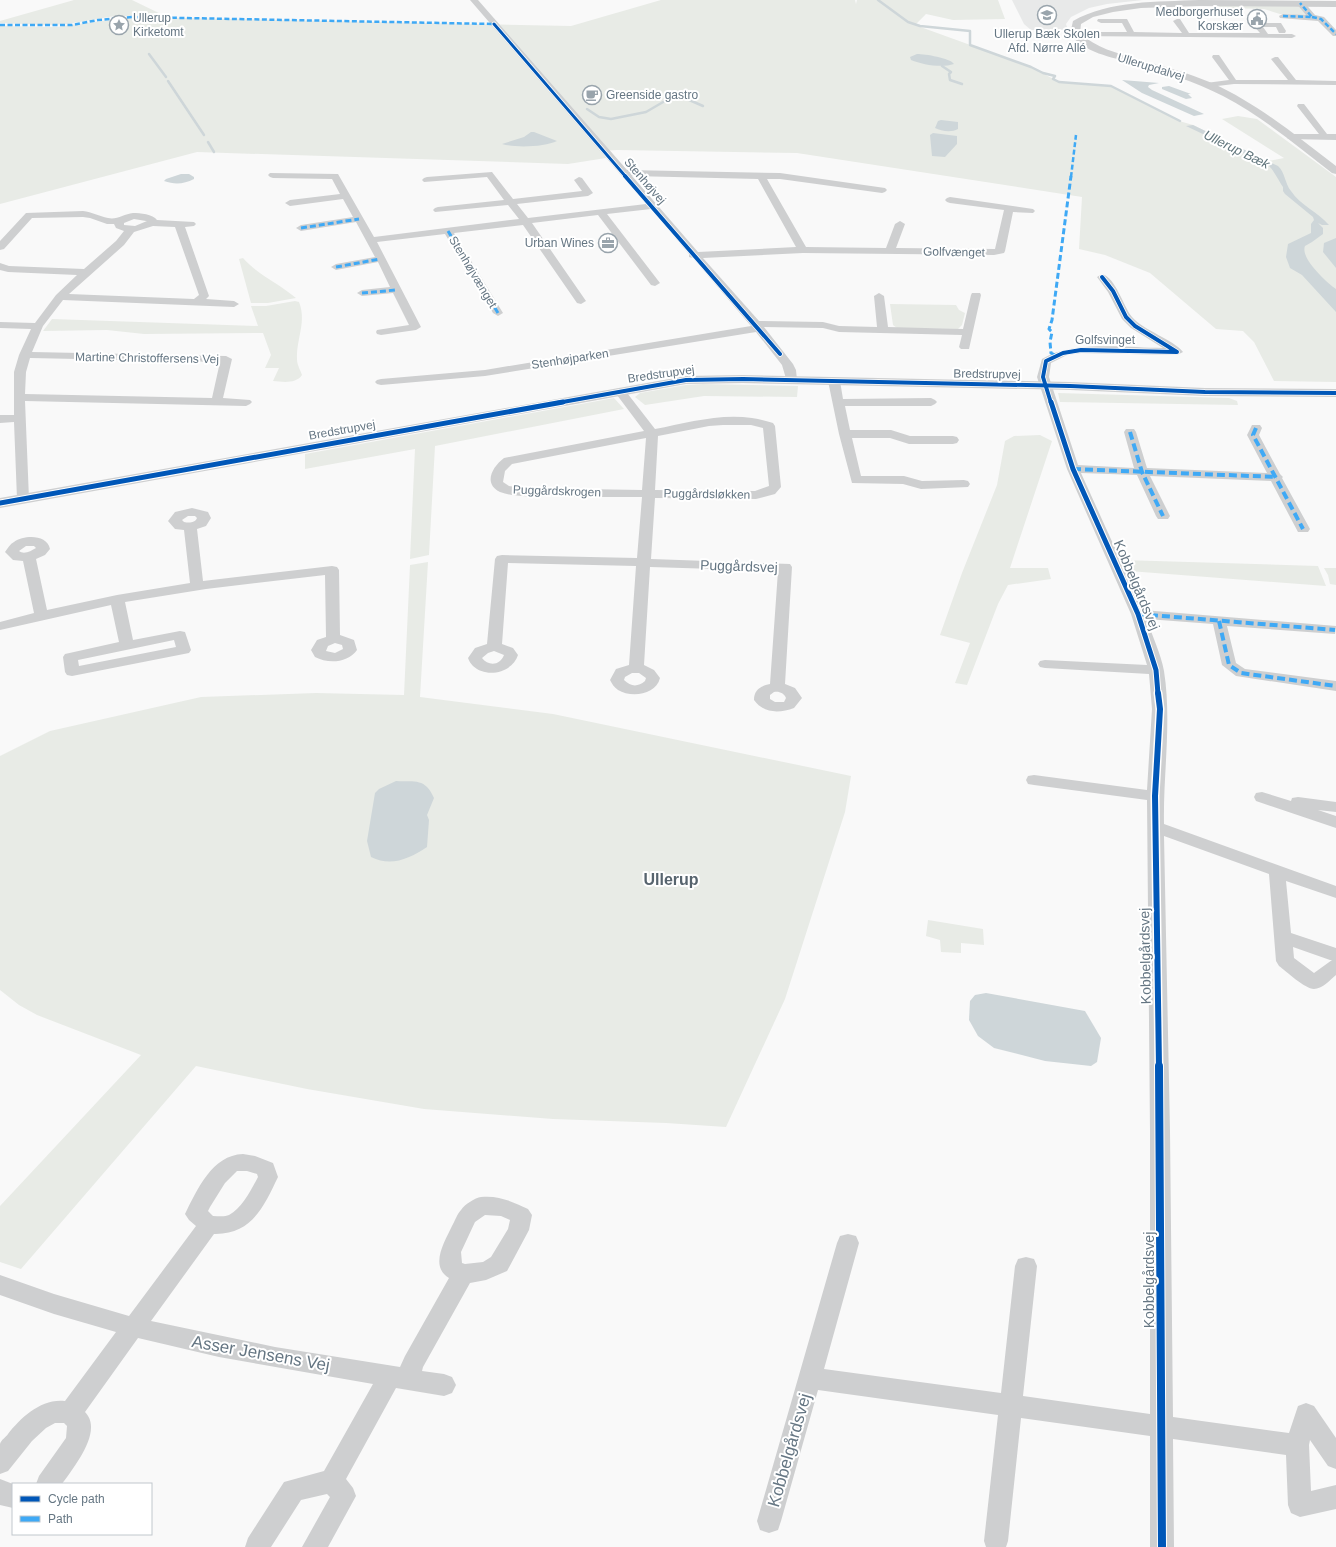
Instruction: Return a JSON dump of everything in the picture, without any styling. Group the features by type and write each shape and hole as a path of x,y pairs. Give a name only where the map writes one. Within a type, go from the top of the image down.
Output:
{"street":[{"name":"Stenhøjvej","path":"474,0 693,255 757,326 787,364 790,370 791,380"},
{"path":"1075,34 1073,26 1077,19 1098,9 1116,5 1156,2 1321,2 1336,4"},
{"path":"1300,3 1312,17"},
{"path":"1283,16 1312,17 1321,19 1336,34"},
{"name":"Ullerupdalvej","path":"1101,21 1124,21 1132,35"},
{"path":"1177,21 1187,35"},
{"name":"Ullerupdalvej","path":"1075,34 1132,35 1187,35 1266,36 1289,36 1278,25 1257,25 1266,36"},
{"name":"Ullerupdalvej","path":"1075,34 1089,46 1209,85 1242,102 1336,171"},
{"path":"1216,57 1234,82"},
{"path":"1275,59 1294,83"},
{"name":"Ullerupdalvej","path":"1209,85 1234,82 1336,83"},
{"path":"1301,106 1325,136"},
{"path":"1291,138 1325,136 1336,137"},
{"path":"623,173 780,176 883,187 880,202"},
{"path":"427,180 489,174 526,221 581,301"},
{"path":"273,175 335,176 371,240 416,327 381,332"},
{"path":"761,176 803,250"},
{"path":"438,210 588,193 579,180"},
{"path":"290,204 346,196"},
{"path":"950,200 1030,211"},
{"name":"Stenhøjvænget","path":"371,240 652,206"},
{"name":"Golfvænget","path":"693,255 803,250 994,252 1000,251 1009,209"},
{"path":"600,212 656,283"},
{"path":"0,247 29,215 83,214 92,215 107,221 119,222 127,218 140,216 149,218 152,220 151,223"},
{"path":"301,228 359,219"},
{"path":"119,222 119,226 131,229 142,227 151,223 187,224 180,227 204,296 197,302"},
{"path":"890,250 900,224"},
{"path":"23,499 19,397 20,372 25,355 38,326 60,297 120,243 131,229"},
{"name":"Stenhøjvænget","path":"448,231 498,313"},
{"path":"336,266 380,259"},
{"path":"1,267 86,272"},
{"name":"Golfsvinget","path":"1046,386 1043,377 1046,361 1055,355 1066,351 1177,352 1135,326 1126,317 1113,291 1102,277"},
{"path":"362,294 396,290"},
{"path":"965,347 976,295"},
{"path":"879,296 883,330"},
{"path":"60,297 234,304"},
{"name":"Stenhøjparken","path":"381,382 486,373 757,326 824,324 839,330 968,332"},
{"path":"0,325 38,326"},
{"name":"Martine Christoffersens Vej","path":"25,355 226,359 217,401"},
{"name":"Bredstrupvej","path":"0,503 693,379 834,381 1046,386 1164,391 1336,394"},
{"path":"834,381 856,480 904,480 921,486 964,484"},
{"name":"Kobbelgårdsvej","path":"1046,386 1073,469 1138,614 1156,670 1160,709 1155,796 1155,827 1160,1131 1162,1547"},
{"path":"620,391 652,434 636,669"},
{"path":"19,397 246,402"},
{"path":"838,403 932,402"},
{"path":"0,419 20,418"},
{"name":"Puggårdsløkken","path":"649,493 756,495 770,491 775,487 768,426 752,421 722,421 708,422 652,434"},
{"path":"1256,428 1253,435 1277,477 1303,529"},
{"path":"1130,432 1142,472 1163,516"},
{"name":"Puggårdskrogen","path":"649,493 521,492 505,489 499,486 496,478 500,467 508,461 652,434"},
{"path":"845,434 891,434 909,440 953,440"},
{"path":"1073,469 1277,477"},
{"path":"190,527 197,586"},
{"path":"29,557 41,614"},
{"name":"Puggårdsvej","path":"494,647 502,560 624,561 644,563 785,567 777,687"},
{"path":"0,626 41,614 117,599 197,586 332,570 333,639"},
{"path":"117,599 127,645"},
{"name":"Kobbelgårdsvej","path":"1138,614 1335,630"},
{"path":"1219,621 1229,665 1241,673 1336,686"},
{"path":"180,635 184,650 72,672 70,657 127,645 180,635"},
{"path":"1045,664 1156,670"},
{"path":"1034,780 1155,796"},
{"path":"1336,807 1262,797 1336,822"},
{"path":"1155,827 1336,892"},
{"path":"1277,871 1285,961 1314,982 1336,966"},
{"path":"1282,936 1336,956"},
{"path":"70,1413 132,1327 209,1225"},
{"name":"Kobbelgårdsvej","path":"769,1521 848,1243"},
{"path":"996,1541 1012,1406 1026,1266"},
{"path":"257,1547 293,1490 332,1481 399,1378 413,1364 463,1274"},
{"name":"Asser Jensens Vej","path":"0,1285 85,1314 132,1327 203,1343 444,1385"},
{"name":"Kobbelgårdsvej","path":"810,1378 1297,1445"},
{"path":"0,1463 26,1430 39,1418 55,1412 70,1413 79,1422 77,1441 49,1483"},
{"path":"1336,1458 1306,1414 1297,1445 1300,1505 1336,1496"},
{"path":"314,1547 344,1496 332,1481"},
{"path":"0,1491 5,1495 12,1496"}],"shaded area":[{"path":"74,0 132,0 165,16 115,16 67,24 48,25 0,23 0,21"},
{"path":"661,0 855,0 856,4 857,0 998,0 1005,19 953,20 926,14 915,25 1031,67 1059,82 1111,86 1179,121 1193,125 1261,159 1268,161 1284,158 1222,119 1238,116 1257,119 1336,177 1336,382 1274,381 1254,342 1243,331 1216,329 1150,273 1105,255 1079,249 1082,197 797,153 617,150 602,151 606,158 568,164 197,152 0,204 0,26 56,27 133,17 571,26"},
{"name":"Ullerup Bæk Skolen Afd. Nørre Allé","path":"1012,0 1143,0 1107,4 1089,8 1071,17 1066,24 1068,30 1031,30 1024,24"},
{"path":"1218,5 1300,5 1308,15 1294,16 1292,14 1280,14 1264,9 1228,8 1222,10"},
{"path":"243,258 255,269 296,298 268,303 251,303 239,259"},
{"path":"295,301 299,302 302,317 297,359 302,375 296,380 289,382 273,381 279,368 265,368 271,355 263,333 144,334 107,330 43,331 52,319 258,326 251,306 266,306"},
{"path":"890,304 956,305 959,310 965,313 962,325 958,329 897,328 893,325"},
{"path":"686,385 798,386 797,397 704,396 645,405 635,397 640,393"},
{"path":"1058,393 1229,398 1237,401 1238,405 1060,402"},
{"path":"614,398 624,409 435,446 429,555 410,559 415,449 305,469 305,454"},
{"path":"1040,435 1052,441 1010,568 1048,568 1051,579 1008,585 998,604 967,685 955,683 970,643 940,635 962,573 997,485 1005,441 1014,436"},
{"path":"1122,560 1318,566 1326,586 1129,571"},
{"path":"428,562 420,697 553,714 851,776 845,812 785,999 726,1127 666,1123 553,1119 424,1109 307,1089 196,1066 21,1269 0,1262 0,1206 141,1055 37,1015 19,1005 0,990 0,756 50,731 201,697 316,693 404,695 410,565"},
{"path":"1324,568 1336,568 1336,585 1330,584 1328,575"},
{"path":"928,920 983,929 984,945 961,943 961,953 941,952 940,940 926,936"}],"water":[{"path":"917,54 943,58 954,64 944,66 932,65 911,60 910,57"},
{"path":"1122,80 1159,83 1149,85 1148,87 1204,114 1194,116 1142,93"},
{"path":"1169,86 1191,94 1188,94 1192,98 1186,99 1162,89 1162,87"},
{"path":"938,121 958,122 958,129 946,131 935,128"},
{"path":"1193,125 1278,166 1282,171 1289,188 1295,196 1325,220 1329,225 1322,225 1318,223 1323,228 1323,234 1305,246 1304,251 1306,257 1315,269 1336,289 1336,312 1302,275 1290,268 1286,257 1288,244 1311,233 1311,224 1314,220 1313,217 1285,194 1283,187 1268,165 1186,126"},
{"path":"531,132 557,141 545,145 530,146 502,144 524,137"},
{"path":"933,133 957,136 957,144 945,157 932,156 930,135"},
{"path":"181,174 189,174 194,177 194,179 179,183 164,181 166,179"},
{"path":"1336,238 1336,268 1323,252 1324,243"},
{"path":"396,781 419,782 427,787 434,798 427,815 429,820 427,847 407,858 400,860 378,860 371,857 367,841 375,793 379,789"},
{"path":"986,993 1085,1011 1101,1038 1097,1062 1091,1066 1045,1061 994,1048 978,1036 969,1020 970,1001 975,995"}],"waterway":[{"name":"Ullerup Bæk","path":"878,0 908,22 920,26 970,31 970,45 1031,67 1043,73 1055,76 1053,79 1059,82 1111,86 1180,121"},
{"path":"149,54 166,77"},
{"path":"942,66 951,72 949,74 950,80 962,84"},
{"path":"168,81 204,135"},
{"path":"587,109 599,117 611,119 646,112 670,98"},
{"path":"687,99 703,106"},
{"path":"208,142 214,152"}],"marked path":[{"path":"1283,16 1312,17 1300,3"},
{"path":"0,25 72,25 98,20 132,17 494,24"},
{"path":"1312,17 1321,19 1336,34"},
{"path":"1055,355 1051,353 1050,342 1052,332 1049,329 1052,320 1059,262 1067,215 1076,135"},
{"path":"301,228 359,219"},
{"path":"448,231 498,313"},
{"path":"336,267 380,259"},
{"path":"362,293 396,290"},
{"path":"1256,428 1253,435 1303,529"},
{"path":"1130,432 1142,472 1163,516"},
{"path":"1073,469 1277,477"},
{"path":"1138,614 1335,630"},
{"path":"1219,621 1229,665 1241,673 1336,686"}],"cycle path":[{"path":"494,24 780,354"},
{"path":"1102,277 1113,291 1126,317 1135,326 1177,352 1081,350 1067,352 1059,354 1046,361 1043,377 1073,469 1138,614 1156,670 1160,709 1155,796 1160,1131 1162,1547"},
{"path":"0,503 686,380 743,379 1070,386 1205,392 1336,393"}],"place":[{"name":"Ullerup Bæk Skolen Afd. Nørre Allé","path":"1047,15"},
{"name":"Medborgerhuset Korskær","path":"1257,19"},
{"name":"Ullerup Kirketomt","path":"119,25"},
{"name":"Greenside gastro","path":"592,95"},
{"name":"Urban Wines","path":"608,243"}],"district":[{"name":"Ullerup","path":"671,879"}]}
